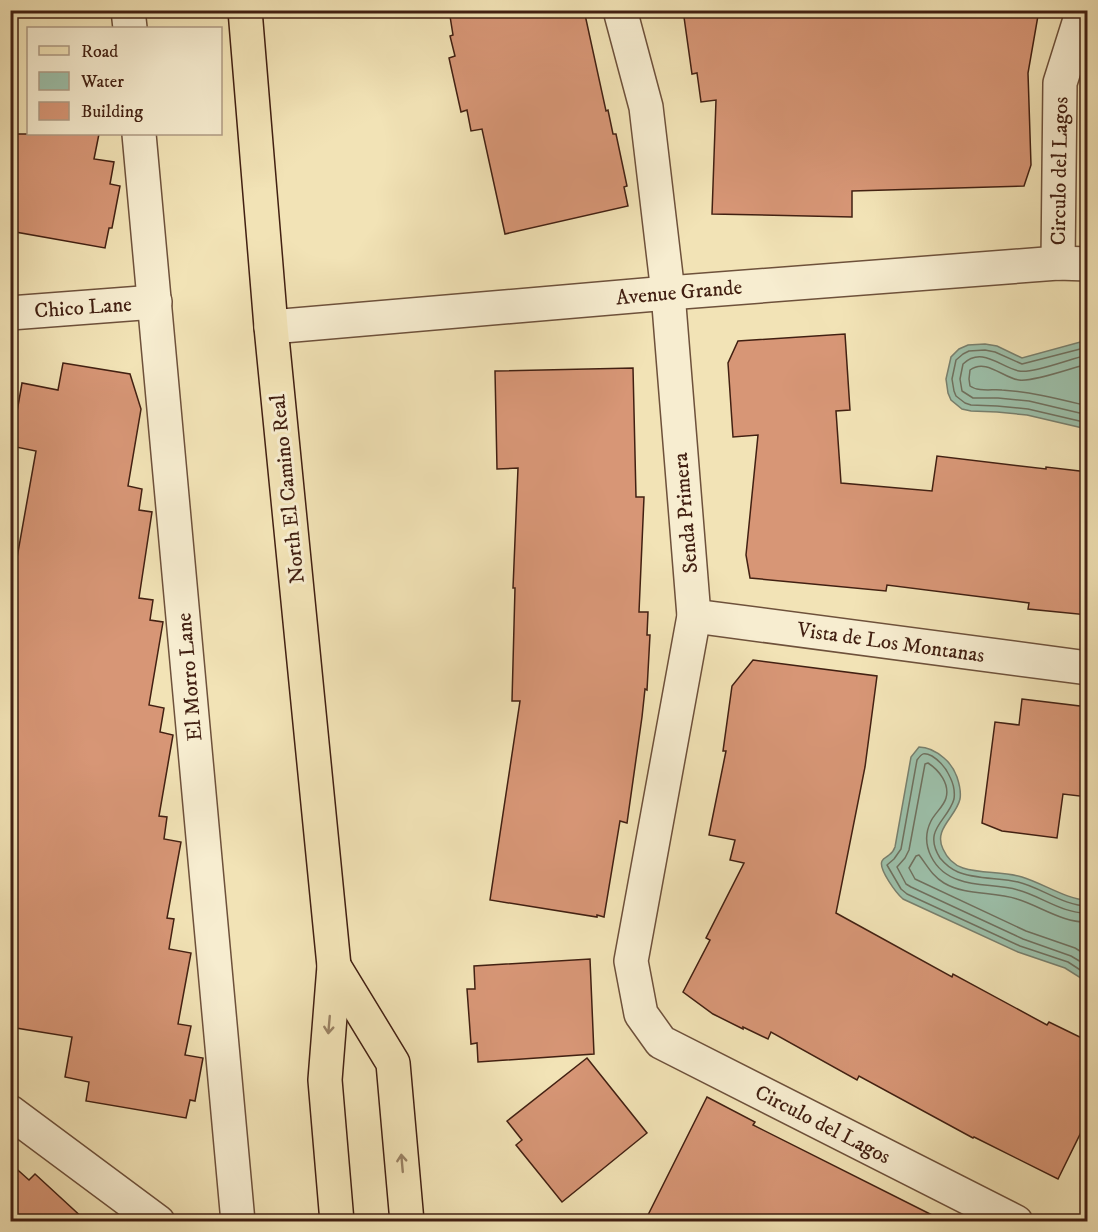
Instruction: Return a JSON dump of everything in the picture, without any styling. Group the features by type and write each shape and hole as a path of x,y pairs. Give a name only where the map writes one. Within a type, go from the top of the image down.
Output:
{"main road":[{"name":"North El Camino Real","path":"245,10 272,327 334,966 325,1080 337,1221"},
{"name":"North El Camino Real","path":"334,966 393,1063 407,1221"}],"street":[{"path":"128,10 130,27"},
{"name":"Senda Primera","path":"620,10 646,107 668,293 694,616 631,962 642,1014"},
{"name":"Circulo del Lagos","path":"1073,263 1060,83 1083,10"},
{"name":"El Morro Lane","path":"140,135 238,1221"},
{"name":"Avenue Grande","path":"272,327 668,293 1073,263"},
{"name":"Chico Lane","path":"10,313 155,302"},
{"name":"Vista de Los Montanas","path":"694,616 1088,668"},
{"name":"Circulo del Lagos","path":"642,1014 661,1042 1016,1221"},
{"path":"10,1112 158,1221"}],"water":[{"path":"1084,341 1088,342 1087,429 1027,415 962,409 951,400 948,393 946,379 951,357 959,349 968,345 997,346 1022,358"},
{"path":"919,747 933,750 944,758 952,766 958,779 960,799 941,835 943,849 951,861 970,870 1022,877 1072,897 1087,900 1087,982 1065,968 1018,952 903,899 893,887 885,875 882,861 895,847 911,757"}],"building":[{"path":"449,10 584,10 606,111 608,110 613,134 616,134 627,186 624,187 628,206 505,234 482,129 471,131 467,110 461,112 449,58 455,56 450,36 453,35"},
{"path":"683,10 1039,10 1028,73 1031,165 1024,186 852,191 852,217 712,214 716,100 701,102 697,73 692,74"},
{"path":"10,134 99,135 94,159 114,162 110,184 120,186 112,228 109,228 105,248 10,231"},
{"path":"845,334 850,410 836,411 841,483 932,491 937,456 1088,472 1088,615 1028,609 1029,603 887,585 886,591 750,578 746,555 758,435 733,437 728,363 738,341"},
{"path":"63,363 130,374 141,409 128,486 142,489 139,510 152,512 139,598 153,600 150,620 163,622 149,705 164,708 160,732 173,735 159,816 167,817 164,839 181,842 167,918 174,919 169,949 191,953 178,1024 191,1026 185,1055 203,1058 195,1101 190,1100 186,1118 86,1101 89,1082 65,1077 72,1037 10,1027 10,597 36,451 11,446 22,383 58,390"},
{"path":"633,368 636,497 644,497 639,612 648,612 647,635 650,635 647,690 645,689 627,823 620,821 604,917 490,900 520,701 512,701 515,588 513,588 518,468 497,469 495,371"},
{"path":"753,660 877,676 865,767 836,913 952,977 953,974 1047,1025 1049,1022 1088,1041 1088,1118 1058,1179 973,1138 859,1076 857,1080 771,1032 768,1039 743,1027 743,1029 713,1014 683,992 710,940 706,938 744,863 730,860 735,840 709,835 726,751 723,751 732,686"},
{"path":"1022,699 1088,707 1088,797 1063,794 1057,838 1002,831 982,823 995,722 1019,725"},
{"path":"590,959 594,1054 478,1062 477,1043 471,1044 467,989 475,989 474,966"},
{"path":"587,1058 647,1133 562,1202 516,1145 522,1140 507,1121"},
{"path":"707,1097 755,1122 753,1125 944,1221 645,1221"},
{"path":"10,1163 29,1180 35,1174 86,1221 10,1221"}]}
